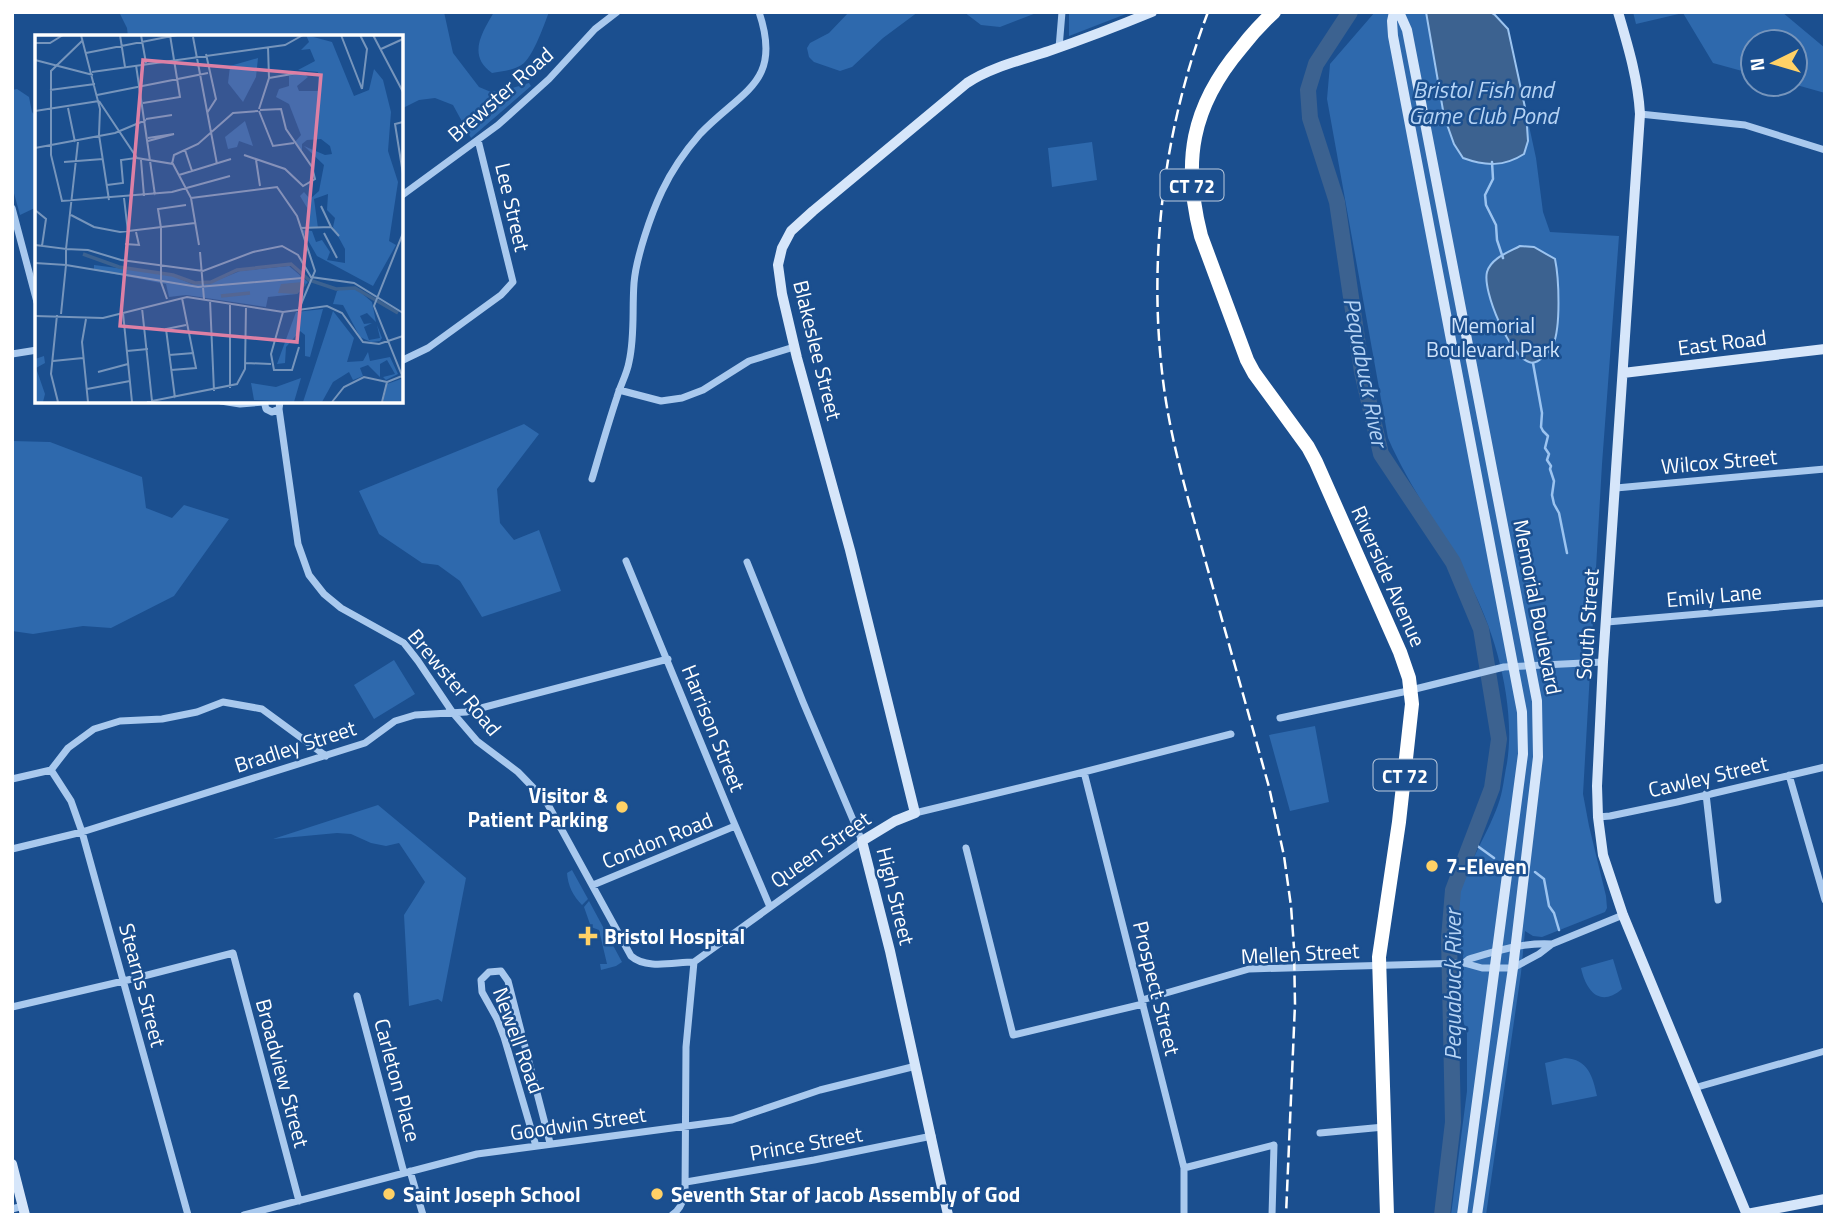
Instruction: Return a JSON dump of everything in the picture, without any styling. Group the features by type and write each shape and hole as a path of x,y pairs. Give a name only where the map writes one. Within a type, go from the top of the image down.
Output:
{"highway":[{"name":"Riverside Avenue","path":"1274,12 1215,82 1200,115 1194,138 1192,186 1201,236 1247,360 1316,462 1409,678 1411,727 1379,966 1387,1215"}],"main road":[{"name":"Blakeslee Street","path":"915,813 850,550 794,347 778,265 782,247 791,231 823,202 978,76 1152,12"},
{"name":"Memorial Boulevard","path":"1394,12 1392,36 1522,712 1523,754 1462,1215"},
{"name":"Memorial Boulevard","path":"1399,12 1410,43 1537,701 1538,757 1513,968 1477,1215"},
{"name":"South Street","path":"1618,12 1634,65 1640,114 1603,662 1598,817 1603,855 1623,915 1746,1215"},
{"name":"East Road","path":"1623,373 1825,349"},
{"name":"Queen Street","path":"862,841 895,821 915,813"},
{"name":"High Street","path":"862,841 890,951 948,1215"},
{"path":"12,1164 20,1210"},
{"path":"1746,1215 1825,1199"}],"street":[{"name":"Brewster Road","path":"402,195 498,125 550,79 595,29 617,12"},
{"path":"593,479 629,364 634,329 634,282 642,247 662,191 698,136 748,91 760,76 766,55 765,30 759,12"},
{"path":"1059,48 1062,12"},
{"path":"1640,114 1745,125 1825,150"},
{"name":"Lee Street","path":"402,361 428,348 501,295 513,282 478,140"},
{"path":"12,208 35,294"},
{"path":"619,390 661,401 682,398 703,390 749,361 794,347"},
{"path":"12,354 35,350"},
{"path":"227,402 264,402 266,409 270,411 275,411 279,405"},
{"name":"Brewster Road","path":"279,405 298,544 309,575 324,594 341,608 404,643 453,713 477,741 518,772 546,801 626,950 636,960 649,964 694,962"},
{"name":"Wilcox Street","path":"1616,488 1825,469"},
{"name":"Harrison Street","path":"626,561 770,907"},
{"name":"High Street","path":"747,562 862,841"},
{"name":"Emily Lane","path":"1607,622 1825,604"},
{"name":"Bradley Street","path":"12,849 82,832 326,756 365,743 395,721 415,715 466,712 668,659"},
{"path":"1280,718 1411,690 1500,667 1603,662"},
{"path":"12,779 51,770 68,748 94,729 120,721 162,719 197,712 223,702 262,709 326,756"},
{"name":"Queen Street","path":"915,813 1231,734"},
{"name":"Cawley Street","path":"1598,817 1825,767"},
{"name":"Stearns Street","path":"51,770 71,801 82,832 188,1215"},
{"name":"Prospect Street","path":"1084,772 1184,1168 1184,1215"},
{"path":"1789,775 1825,900"},
{"path":"1706,794 1718,900"},
{"name":"Condon Road","path":"593,885 735,827"},
{"name":"Queen Street","path":"694,962 862,841"},
{"name":"Mellen Street","path":"966,848 1013,1035 1143,1002 1249,969 1464,963 1482,968 1513,968 1552,944 1623,915"},
{"name":"Mellen Street","path":"1464,963 1469,959 1515,946 1552,944"},
{"name":"Broadview Street","path":"124,981 233,953 299,1201"},
{"path":"675,1214 683,1201 686,1182 687,1036 694,962"},
{"name":"Newell Road","path":"536,1146 501,1027 482,992 481,980 489,972 501,971 508,981 551,1143"},
{"path":"12,1007 124,981"},
{"name":"Carleton Place","path":"358,996 407,1172 423,1215"},
{"path":"1694,1088 1825,1051"},
{"name":"Goodwin Street","path":"244,1215 477,1154 732,1120 820,1090 916,1066"},
{"path":"1320,1133 1384,1127"},
{"name":"Prince Street","path":"686,1182 932,1136"},
{"path":"1184,1168 1274,1145 1272,1215"}],"green space":[{"path":"119,12 444,12 453,53 479,87 491,92 529,83 531,86 471,138 453,105 435,98 419,100 402,108 402,35 128,35"},
{"path":"494,12 549,12 528,59 513,69 492,73 484,66 478,51"},
{"path":"849,12 918,12 883,38 852,67 840,71 814,62 809,57 807,48 810,43 829,33"},
{"path":"964,12 1039,12 1000,27 981,25"},
{"path":"1069,12 1131,12 1069,36"},
{"name":"Memorial Boulevard Park","path":"1375,12 1490,12 1495,15 1508,29 1536,158 1543,212 1550,232 1619,236 1602,464 1583,794 1607,908 1605,912 1542,937 1525,931 1486,1215 1451,1215 1467,1091 1467,1034 1455,993 1455,972 1464,970 1463,955 1455,952 1456,916 1460,891 1501,795 1507,763 1509,718 1502,670 1479,602 1406,475 1388,438 1327,99 1330,64"},
{"path":"1633,12 1782,12 1801,28 1739,28 1739,70 1713,63 1683,13 1636,24"},
{"path":"1809,35 1825,48 1825,93 1809,88"},
{"path":"17,89 29,97 35,116 35,208 20,215 12,186 12,90"},
{"path":"1092,142 1097,180 1052,187 1048,148"},
{"path":"524,424 539,434 497,489 500,523 514,540 539,530 561,591 482,617 460,581 438,565 422,563 379,534 359,491"},
{"path":"12,441 50,442 142,477 146,508 172,518 184,505 229,519 174,596 111,628 83,626 33,634 12,631"},
{"path":"394,660 415,694 374,719 354,685"},
{"path":"1315,726 1329,802 1290,811 1269,735"},
{"path":"378,805 466,878 442,1002 438,999 409,1006 404,915 425,882 399,843 386,846 351,834 337,833 273,839"},
{"path":"572,870 588,899 582,905 568,882 567,873"},
{"path":"589,901 622,962 616,966 601,970 600,964 607,964 599,930 591,927 584,907"},
{"path":"1613,959 1622,989 1607,997 1601,997 1590,990 1581,968"},
{"path":"1565,1058 1584,1065 1591,1076 1597,1096 1552,1105 1545,1063"}],"water":[{"name":"Bristol Fish and Game Club Pond","path":"1426,12 1490,12 1508,29 1526,112 1528,141 1524,154 1494,164 1463,158 1454,144 1444,116"},
{"path":"1520,246 1534,247 1555,259 1556,267 1556,337 1547,353 1533,363 1522,357 1506,336 1493,307 1487,281 1487,272 1492,263"}],"waterway":[{"name":"Pequabuck River","path":"1350,12 1316,64 1308,90 1310,118 1337,202 1362,372 1381,454 1453,562 1481,629 1499,739 1492,788 1453,890 1449,938 1453,1122 1442,1215"},
{"path":"1492,162 1493,179 1485,195 1486,205 1496,225 1497,240 1503,258"},
{"path":"1533,363 1542,413 1541,427 1548,436 1545,448 1549,454 1547,460 1554,481 1552,495 1559,513 1567,553"},
{"path":"1472,842 1494,858"},
{"path":"1535,872 1544,879 1549,906 1559,930"}],"railway":[{"path":"1208,12 1192,57 1170,150 1159,245 1159,341 1167,410 1177,454 1269,787 1284,856 1291,906 1295,1004 1286,1215"}],"place":[{"name":"Visitor & Patient Parking","path":"622,807"},
{"name":"7-Eleven","path":"1432,866"},
{"name":"Bristol Hospital","path":"588,936"},
{"name":"Saint Joseph School","path":"389,1194"},
{"name":"Seventh Star of Jacob Assembly of God","path":"657,1194"}]}
